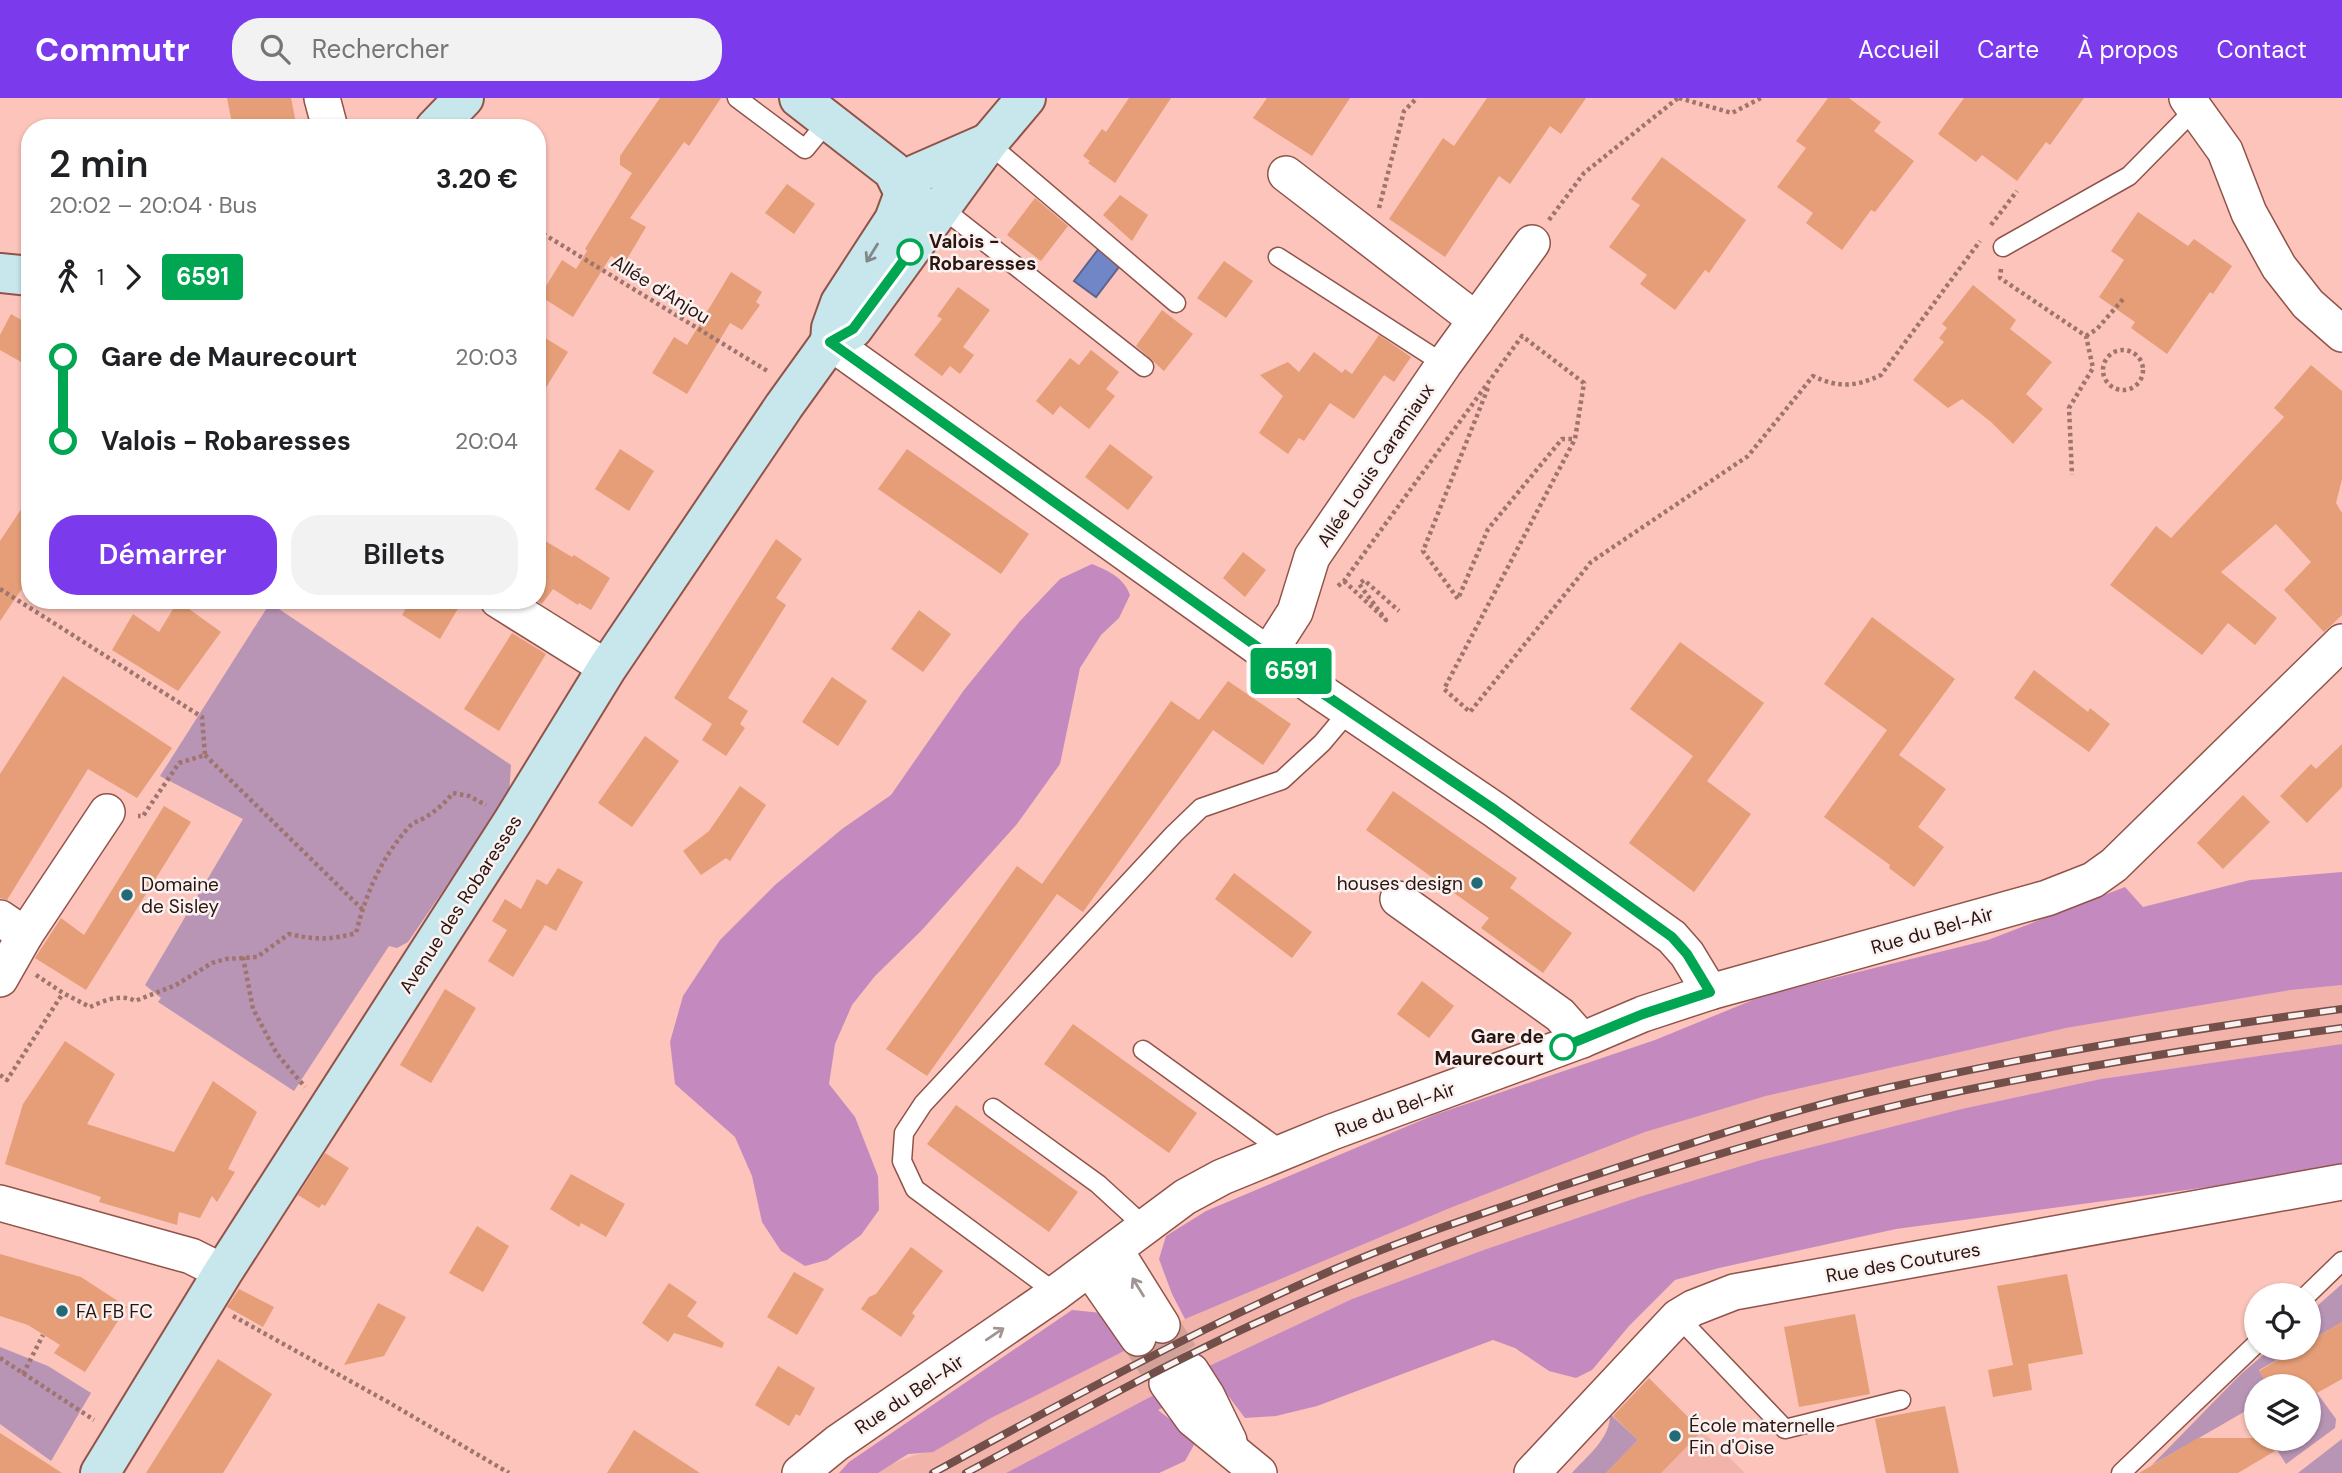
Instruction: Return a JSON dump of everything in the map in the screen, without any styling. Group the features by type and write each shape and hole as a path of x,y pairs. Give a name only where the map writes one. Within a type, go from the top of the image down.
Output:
{"street":[{"path":"323,98 328,119"},
{"path":"444,119 464,98"},
{"path":"799,98 942,208"},
{"name":"Avenue des Robaresses","path":"100,1473 223,1272 513,821 607,668 830,342 853,329 988,143 1026,98"},
{"path":"2191,104 2225,151 2249,212 2279,267 2308,304 2342,334"},
{"name":"Avenue des Robaresses","path":"830,342 836,313 894,220 905,179 988,143"},
{"path":"1286,174 1476,320"},
{"name":"Allée Louis Caramiaux","path":"1268,654 1295,612 1311,557 1444,364 1532,243"},
{"path":"0,272 21,275"},
{"path":"830,342 1672,937 1687,954 1710,992"},
{"path":"512,609 607,668"},
{"name":"Rue du Bel-Air","path":"800,1473 837,1443 1056,1293 1201,1188 1258,1161 1582,1040 1643,1014 1710,992 2047,898 2093,880 2133,848 2342,642"},
{"path":"9,948 107,812"},
{"path":"1398,899 1560,1016 1582,1040"},
{"name":"Rue des Coutures","path":"1532,1473 1678,1317 1693,1308 1734,1292 2342,1182"},
{"path":"0,1203 191,1256 223,1272"},
{"path":"1103,1259 1150,1331"},
{"path":"1179,1377 1207,1396 1222,1431 1252,1466"}],"lane":[{"path":"737,98 805,149 828,121"},
{"path":"2003,247 2129,176 2191,104"},
{"path":"988,143 1176,303"},
{"path":"942,208 1144,367"},
{"path":"1278,257 1444,364"},
{"path":"1056,1293 915,1189 902,1161 904,1133 923,1104 1201,808 1282,779 1321,743 1349,711"},
{"path":"1143,1050 1284,1152"},
{"path":"993,1108 1098,1184 1145,1227"},
{"path":"2319,1283 2342,1261"},
{"path":"1678,1317 1784,1429 1901,1400"},
{"path":"2122,1473 2244,1356"}],"path":[{"path":"1371,239 1404,111 1417,98"},
{"path":"1532,243 1584,173 1679,98 1732,113 1761,98"},
{"path":"1332,591 1344,581 1522,337 1584,383 1575,439 1444,689 1469,712 1591,562 1748,456 1813,376 1832,385 1863,383 1881,375 2017,191"},
{"name":"Allée d'Anjou","path":"546,236 769,372"},
{"path":"2003,247 2000,278 2086,336 2094,368 2068,408 2072,475"},
{"path":"2086,336 2097,329 2124,298"},
{"path":"2130,351 2138,356 2143,373 2133,388 2116,389 2108,384 2103,376 2103,367 2106,358 2113,353 2130,351"},
{"path":"2094,368 2103,367"},
{"path":"1491,380 1423,551 1458,599 1488,528 1562,439 1575,439"},
{"path":"1344,581 1386,620 1359,584 1364,580 1399,611"},
{"path":"0,589 21,602"},
{"path":"32,609 202,717 205,755 362,909"},
{"path":"107,812 143,816 179,763 205,755"},
{"path":"9,948 63,993 90,1007 110,999 130,998 135,1001 176,985 212,963 257,957 289,934 331,940 356,933 375,877 400,839 413,823 442,807 453,793 469,796 513,821"},
{"path":"243,957 253,1009 277,1054 326,1112"},
{"path":"0,1075 7,1080 63,993"},
{"path":"233,1316 509,1473"},
{"path":"23,1374 43,1335"},
{"path":"0,1358 121,1438"}],"shaded area":[{"path":"1092,564 1120,580 1130,595 1119,618 1101,635 1080,668 1060,764 1017,824 921,931 875,976 852,1005 835,1044 829,1084 855,1117 878,1176 879,1210 861,1235 827,1260 805,1266 781,1251 762,1222 752,1176 735,1137 675,1084 670,1042 683,996 720,940 775,885 842,829 891,795 964,690 1020,621 1060,579"},
{"path":"266,609 279,609 511,765 509,794 408,942 397,948 389,946 294,1091 158,1002 161,998 145,985 243,819 160,776"},
{"path":"2342,872 2342,985 2291,990 2066,1028 1766,1096 1645,1132 1450,1208 1185,1319 1159,1259 1166,1236 1206,1211 1434,1115 1655,1040 1765,995 1988,940 2125,887 2143,907 2250,880"},
{"path":"2342,985 2342,1044 2101,1079 1481,1251 1352,1299 1207,1367 1006,1473 868,1473 933,1451 991,1418 1185,1319 1450,1208 1645,1132 1766,1096 2066,1028 2291,990"},
{"path":"2342,1044 2342,1169 1896,1229 1675,1280 1629,1326 1592,1370 1576,1378 1549,1371 1515,1348 1493,1340 1317,1406 1276,1416 1245,1418 1217,1381 1158,1410 1189,1434 1195,1443 1185,1461 1159,1473 1006,1473 1207,1367 1352,1299 1639,1197 1761,1160 1962,1109 2101,1079"},
{"path":"2342,1284 2342,1322 2321,1334 2321,1303"},
{"path":"1072,1310 1102,1313 1117,1334 1124,1351 991,1418 933,1452 908,1454 878,1473 839,1473 849,1462"},
{"path":"0,1347 48,1366 91,1393 51,1461 0,1424"},
{"path":"2257,1360 2277,1360 2259,1370 2261,1374 2244,1374 2244,1412 2152,1465"},
{"path":"2321,1398 2336,1419 2335,1428 2321,1438"},
{"name":"École maternelle Fin d'Oise","path":"1674,1403 1702,1431 1745,1473 1606,1473"},
{"path":"1610,1414 1638,1440 1606,1473 1572,1473 1602,1439 1607,1431"},
{"path":"2342,1439 2342,1473 2298,1473"},
{"path":"2278,1451 2304,1451 2286,1464"}],"water":[{"path":"1100,247 1122,263 1096,297 1074,281"}],"building":[{"path":"227,98 291,98 295,119 231,119"},
{"path":"660,98 721,98 689,146 684,142 630,218 646,227 624,264 611,256 573,317 546,300 546,286 562,260 576,269 587,251 585,249 632,173 620,165 620,156"},
{"path":"1129,98 1171,98 1115,183 1088,163 1090,161 1083,156 1102,129 1106,132"},
{"path":"1267,98 1350,98 1312,156 1253,118"},
{"path":"1487,98 1586,98 1561,134 1550,126 1510,184 1499,176 1445,257 1389,219 1443,138 1454,146"},
{"path":"1828,98 1849,98 1881,122 1874,131 1914,161 1875,212 1871,210 1842,250 1806,223 1813,213 1777,187 1806,148 1796,141"},
{"path":"1964,98 2084,98 2050,145 2046,142 2017,181 1982,155 1976,162 1938,134"},
{"path":"1662,157 1746,220 1709,273 1705,270 1675,310 1640,284 1647,275 1609,247 1640,205 1631,199"},
{"path":"787,184 815,204 794,234 765,213"},
{"path":"1120,195 1148,215 1132,241 1103,215"},
{"path":"1035,198 1068,226 1041,261 1007,235"},
{"path":"2138,212 2188,246 2194,239 2232,266 2213,294 2210,292 2167,354 2131,328 2135,322 2099,297 2124,260 2111,251"},
{"path":"1224,261 1253,281 1226,318 1197,298"},
{"path":"731,272 762,292 756,302 760,305 742,330 730,323 687,394 652,373 674,337 687,345"},
{"path":"1973,285 2016,320 2010,329 2052,362 2026,394 2043,409 2013,444 1962,399 1948,408 1913,380 1944,342 1939,338 1947,328 1942,324"},
{"path":"958,287 990,310 963,347 974,355 960,374 950,366 942,376 914,355 942,319 937,316"},
{"path":"1162,310 1193,334 1164,371 1136,346"},
{"path":"11,314 21,320 21,362 0,350 0,335"},
{"path":"1379,335 1411,357 1394,382 1384,375 1354,419 1330,403 1304,441 1299,438 1288,454 1259,433 1283,396 1260,375 1288,362 1299,372 1314,352 1342,373 1345,369 1352,374"},
{"path":"546,339 568,352 546,387"},
{"path":"1091,350 1119,372 1106,389 1115,396 1089,429 1060,406 1053,415 1036,401 1070,358 1079,365"},
{"path":"2311,365 2342,391 2342,479 2336,503 2342,513 2342,615 2324,632 2284,590 2311,562 2276,524 2221,572 2277,618 2255,645 2228,623 2202,655 2110,585 2156,526 2171,538 2284,417 2274,408"},
{"path":"1110,444 1153,477 1128,510 1085,477"},
{"path":"620,449 654,471 629,511 595,489"},
{"path":"907,449 1029,534 1001,574 878,489"},
{"path":"21,510 21,590 0,621 0,541"},
{"path":"776,539 802,559 776,598 786,605 728,698 748,711 740,724 745,728 726,756 702,740 712,724 674,698"},
{"path":"546,541 610,578 591,610 553,589 546,599"},
{"path":"1243,552 1266,570 1245,597 1223,578"},
{"path":"173,609 189,609 221,632 178,691 112,650 133,614 159,632"},
{"path":"406,609 458,609 440,639 402,615"},
{"path":"919,610 951,634 923,672 891,649"},
{"path":"1872,617 1955,679 1899,755 1946,789 1918,827 1944,847 1914,887 1889,868 1890,865 1824,817 1887,730 1824,684"},
{"path":"512,633 546,654 499,731 464,709"},
{"path":"1680,642 1764,703 1707,781 1751,814 1694,892 1629,843 1693,756 1630,709"},
{"path":"2034,670 2088,712 2090,708 2110,724 2089,752 2014,698"},
{"path":"63,676 172,748 137,798 88,769 7,900 0,898 0,774"},
{"path":"832,677 867,701 838,746 802,722"},
{"path":"1228,681 1291,724 1263,765 1213,730 1083,912 1057,894 927,1076 886,1049 1017,866 1042,884 1171,701 1199,720"},
{"path":"645,736 679,761 632,827 598,803"},
{"path":"2342,744 2342,787 2307,823 2280,796 2311,764 2316,769"},
{"path":"740,786 766,805 730,861 726,858 701,875 683,851 709,831"},
{"name":"houses design","path":"1393,791 1517,878 1510,888 1572,933 1543,973 1481,928 1489,918 1366,830"},
{"path":"2243,795 2270,822 2223,869 2197,843"},
{"name":"Domaine de Sisley","path":"164,806 191,822 86,990 35,958 61,918 84,935"},
{"path":"558,868 583,882 556,931 545,925 513,977 488,961 507,930 492,921 505,899 521,909 537,879 547,885"},
{"path":"1234,873 1312,932 1292,958 1215,899"},
{"path":"1422,981 1454,1006 1429,1038 1397,1014"},
{"path":"445,989 476,1008 431,1083 400,1065"},
{"path":"1073,1024 1197,1113 1169,1153 1044,1064"},
{"path":"65,1041 115,1074 87,1124 174,1152 213,1081 257,1112 228,1169 235,1172 217,1202 212,1196 200,1218 179,1212 177,1225 99,1202 101,1197 5,1164 23,1104"},
{"path":"956,1105 1078,1192 1049,1232 927,1144"},
{"path":"325,1153 349,1168 325,1206 322,1204 319,1208 298,1195"},
{"path":"571,1174 625,1204 606,1237 581,1223 579,1227 550,1209"},
{"path":"477,1226 509,1246 483,1292 449,1273"},
{"path":"911,1247 943,1271 912,1313 915,1316 901,1337 861,1309 869,1297 876,1294"},
{"name":"FA FB FC","path":"0,1254 81,1277 127,1307 85,1372 54,1353 60,1345 28,1325 0,1316"},
{"path":"794,1272 824,1289 797,1335 767,1317"},
{"path":"2067,1274 2083,1354 2028,1364 2032,1390 1993,1397 1988,1370 2013,1365 1997,1286"},
{"path":"669,1283 697,1302 687,1316 724,1343 722,1348 674,1333 668,1342 642,1323"},
{"path":"239,1289 274,1307 263,1327 227,1307"},
{"path":"378,1303 406,1317 384,1356 344,1365"},
{"path":"1855,1314 1870,1394 1799,1407 1784,1327"},
{"path":"2342,1322 2342,1379 2321,1391 2321,1374 2261,1374 2259,1371 2278,1360 2321,1360 2321,1334"},
{"path":"218,1359 272,1394 223,1473 146,1473"},
{"path":"778,1366 815,1388 800,1416 796,1414 789,1426 755,1405"},
{"name":"École maternelle Fin d'Oise","path":"1649,1378 1702,1431 1661,1473 1606,1473 1638,1440 1613,1416"},
{"path":"1945,1406 1959,1473 1886,1473 1875,1419"},
{"path":"634,1430 700,1473 607,1473"},
{"path":"0,1433 62,1473 0,1473"},
{"path":"2198,1438 2244,1438 2244,1451 2275,1451 2238,1473 2139,1473"}],"tunnel":[{"path":"1162,1325 1191,1371"},
{"path":"1138,1338 1167,1383"}],"railway":[{"path":"933,1473 1182,1341 1335,1269 1443,1227 1637,1161 1806,1109 1891,1087 2116,1043 2342,1009"},
{"path":"966,1473 1152,1374 1265,1319 1417,1255 1572,1200 1790,1133 1942,1095 2116,1062 2342,1028"}],"bus line":[{"name":"6591","path":"910,252 853,329 830,342 1315,688 1495,810 1672,937 1687,954 1710,992 1643,1014 1563,1047"}],"place":[{"name":"Valois - Robaresses","path":"910,252"},
{"name":"houses design","path":"1477,883"},
{"name":"Domaine de Sisley","path":"127,895"},
{"name":"Gare de Maurecourt","path":"1563,1047"},
{"name":"FA FB FC","path":"62,1311"},
{"name":"École maternelle Fin d'Oise","path":"1675,1436"}]}
